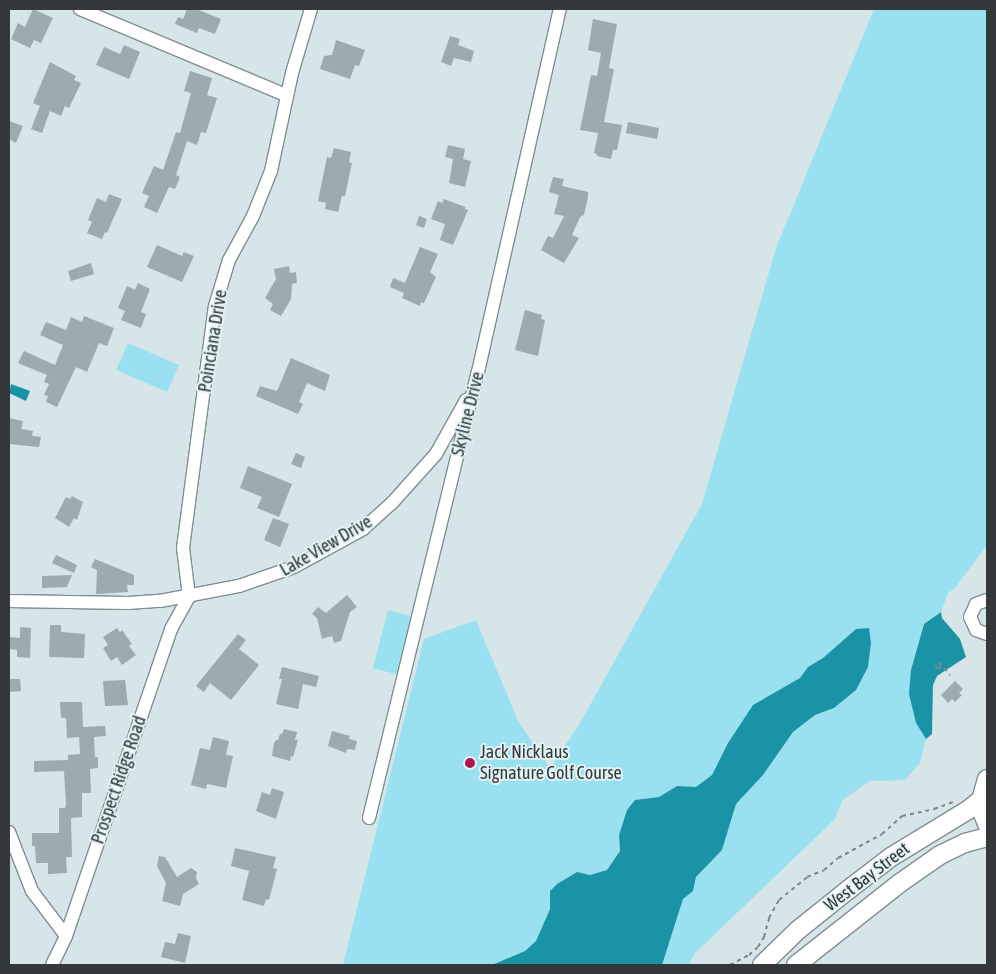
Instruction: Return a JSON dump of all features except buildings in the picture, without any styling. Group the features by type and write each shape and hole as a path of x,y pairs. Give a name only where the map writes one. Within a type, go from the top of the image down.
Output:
{"main road":[{"path":"987,779 981,800 982,811 987,824"},
{"name":"West Bay Street","path":"762,965 798,930 870,873 981,800"},
{"name":"West Bay Street","path":"796,965 900,883 940,855 964,842 987,837"}],"street":[{"path":"80,9 286,95"},
{"name":"Poinciana Drive","path":"189,596 184,548 215,306 229,260 253,216 271,171 286,95 311,9"},
{"name":"Skyline Drive","path":"369,818 478,372 560,9"},
{"name":"Lake View Drive","path":"9,601 128,603 189,596 264,579 294,567 363,529 397,498 436,454 465,403 478,372"},
{"name":"Prospect Ridge Road","path":"52,965 66,936 171,630 189,596"},
{"path":"987,600 976,604 970,617 976,630 987,634"},
{"path":"9,832 32,891 66,936"}],"path":[{"path":"939,662 950,675"},
{"path":"935,665 938,669 942,666"},
{"path":"730,965 749,956 758,947 764,937 769,918 779,900 807,877 824,870 838,858 882,834 902,816 934,809 960,799"}],"shaded area":[{"path":"874,9 987,9 987,545 955,588 948,593 941,612 924,624 911,670 916,723 926,739 920,763 905,780 869,781 843,800 834,820 696,952 688,965 662,965 683,899 693,891 696,877 722,850 736,804 763,775 793,732 815,715 834,708 856,690 868,667 856,629 823,658 808,667 800,678 753,705 728,743 712,775 696,788 677,786 659,797 635,800 627,810 619,835 620,851 607,870 590,875 577,872 557,884 550,891 550,909 536,941 525,951 504,960 511,965 343,965 424,639 476,620 518,721 550,768 579,725 702,504 776,248"},
{"path":"128,343 179,365 167,392 116,370"},
{"path":"11,384 30,391 26,401 9,393"},
{"path":"388,610 414,617 399,675 373,668"},
{"path":"941,612 942,618 960,639 966,657 937,676 933,685 932,734 926,739 916,723 909,694 911,670 924,624"},
{"path":"869,628 871,643 868,667 856,690 834,708 815,715 793,732 763,775 736,804 722,850 696,877 693,891 683,899 662,965 492,965 525,951 536,941 550,909 550,891 557,884 577,872 590,875 607,870 620,851 619,835 627,810 635,800 659,797 677,786 696,787 712,775 728,743 753,705 800,678 808,667 823,658 856,629"}],"place":[{"name":"Jack Nicklaus Signature Golf Course","path":"470,763"}]}
